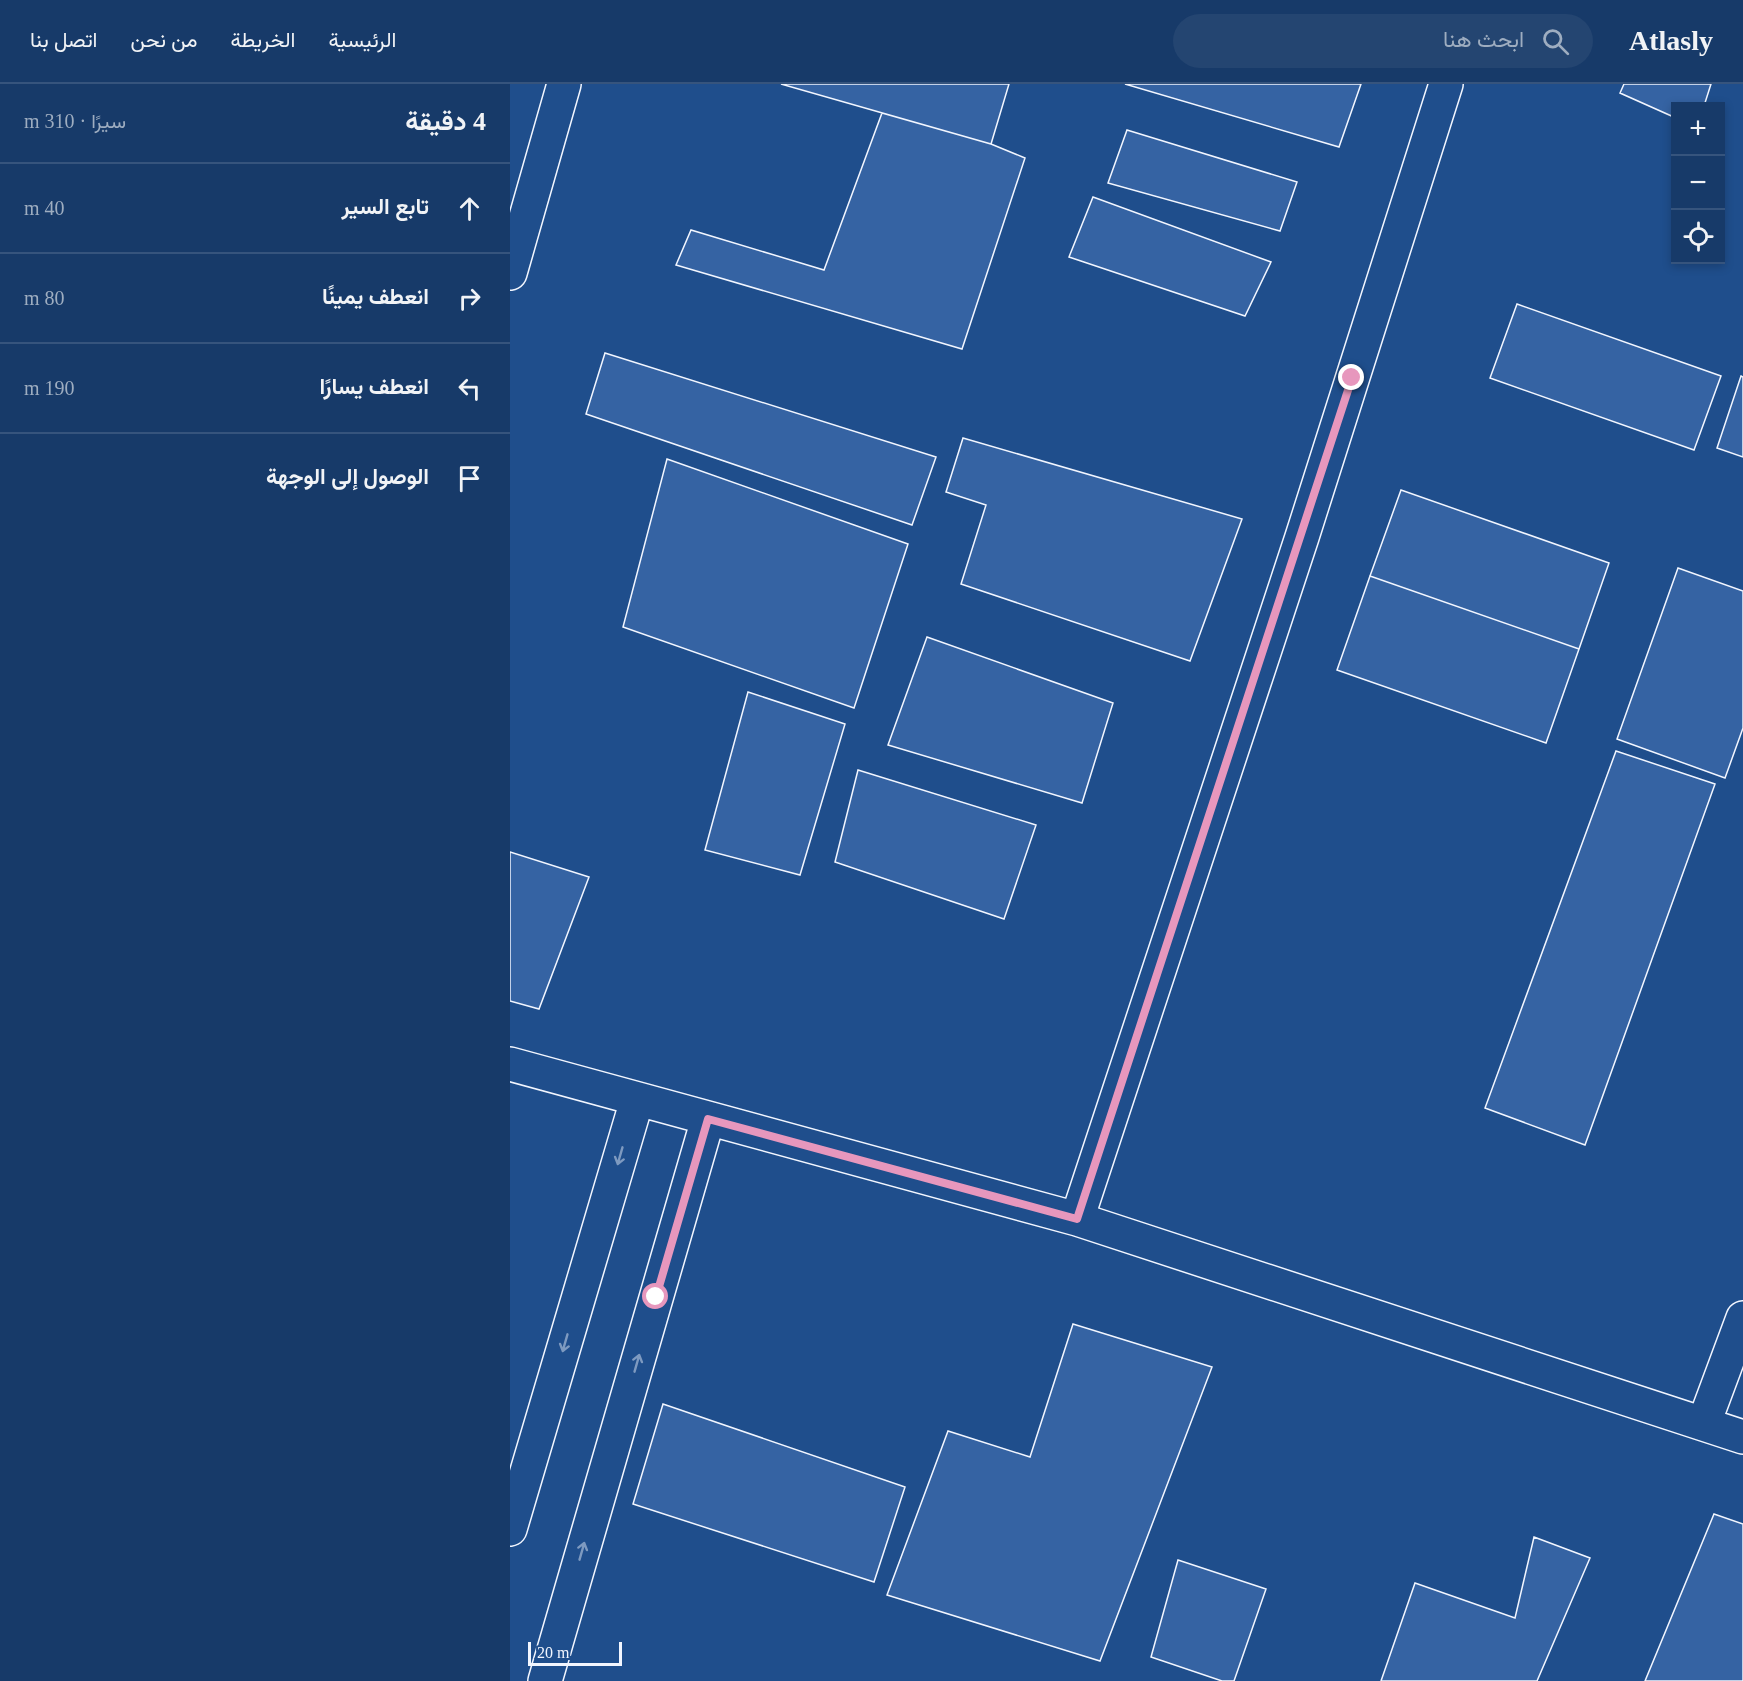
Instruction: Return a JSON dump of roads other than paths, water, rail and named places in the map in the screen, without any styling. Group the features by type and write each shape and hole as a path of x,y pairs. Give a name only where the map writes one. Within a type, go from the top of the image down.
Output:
{"street":[{"path":"510,273 519,210 564,84"},
{"path":"1077,1219 1302,537 1446,84"},
{"path":"510,1064 1077,1219 1743,1437"},
{"path":"510,1529 637,1100"},
{"path":"545,1681 708,1119"},
{"path":"1704,1423 1743,1318"}]}
